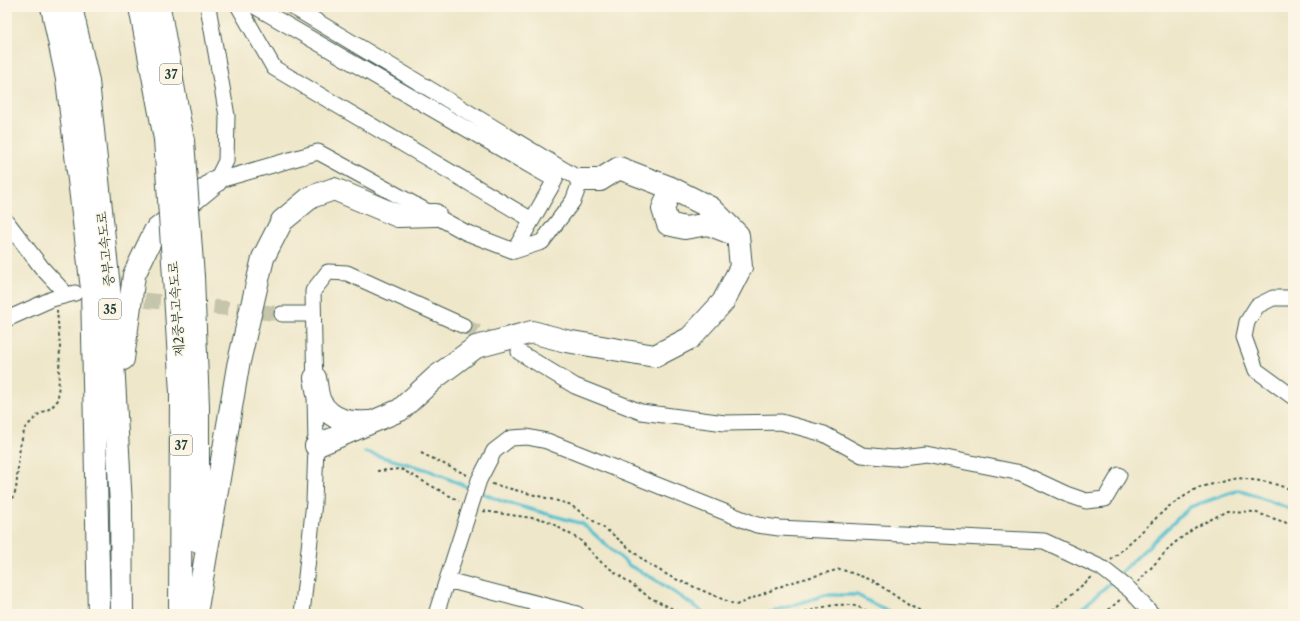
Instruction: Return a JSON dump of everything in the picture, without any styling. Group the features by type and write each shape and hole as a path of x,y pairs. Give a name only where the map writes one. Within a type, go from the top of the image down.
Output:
{"highway":[{"name":"중부고속도로","path":"52,7 67,79 92,289 99,614"},
{"name":"중부고속도로","path":"71,7 88,81 109,288 120,506 122,614"},
{"name":"제2중부고속도로","path":"140,7 174,140"},
{"name":"제2중부고속도로","path":"159,7 174,140 183,277 181,393 192,612"},
{"path":"316,446 400,410 436,377 476,347 532,332 586,345 655,356 690,338 723,302 741,267 738,236 711,208 671,188 619,168 600,180 581,180"},
{"path":"116,416 134,275 155,231 216,181"},
{"path":"671,188 664,210 668,224 685,228 708,224 738,236"},
{"path":"192,612 238,366 263,258 282,221 311,196 334,189 398,216 435,216"},
{"path":"315,378 321,403 333,415 347,423 372,422"}],"street":[{"path":"208,7 227,116 226,161 216,181"},
{"path":"239,7 274,68 532,220"},
{"path":"256,7 555,180 514,251"},
{"path":"216,181 318,152 465,232 514,251 542,242 573,201 581,180 292,7"},
{"path":"314,7 325,26"},
{"path":"7,222 42,268 71,294 52,299 7,319"},
{"path":"302,614 314,502 316,446 313,291 328,272 347,273 464,326"},
{"path":"1293,298 1273,298 1257,306 1247,322 1244,337 1256,370 1293,397"},
{"path":"282,314 313,314"},
{"path":"519,352 575,386 641,412 725,422 781,422 824,434 862,456 894,458 926,454 979,464 1021,473 1066,494 1086,501 1105,498 1119,475"},
{"path":"436,614 479,480 494,452 511,438 527,437 547,441 757,525 779,528 1044,541 1102,568 1130,590 1152,614"},
{"path":"447,580 527,607 577,614"}],"path":[{"path":"7,510 16,490 20,446 25,428 39,414 51,408 58,400 60,347 57,310 52,299"},
{"path":"421,453 479,480 569,504 611,533 647,563 672,577 736,606 789,583 840,569 872,580 910,606 928,614"},
{"path":"377,471 401,469 446,493 470,509 546,520 580,540 600,562 649,597 684,614"},
{"path":"1048,614 1102,568 1168,507 1198,488 1238,478 1268,482 1293,490"},
{"path":"1104,614 1130,590 1173,544 1196,527 1227,511 1254,512 1293,525"},
{"path":"800,614 830,605 850,604 871,614"}],"waterway":[{"path":"365,452 428,470 472,489"},
{"path":"1118,575 1190,507 1239,490 1293,510"},
{"path":"480,492 501,501 583,524 630,566 656,580 706,614"},
{"path":"1076,614 1112,581"},
{"path":"766,614 825,595 857,595 893,614"}],"tunnel":[{"path":"122,298 282,314"},
{"path":"464,326 500,343"}]}
